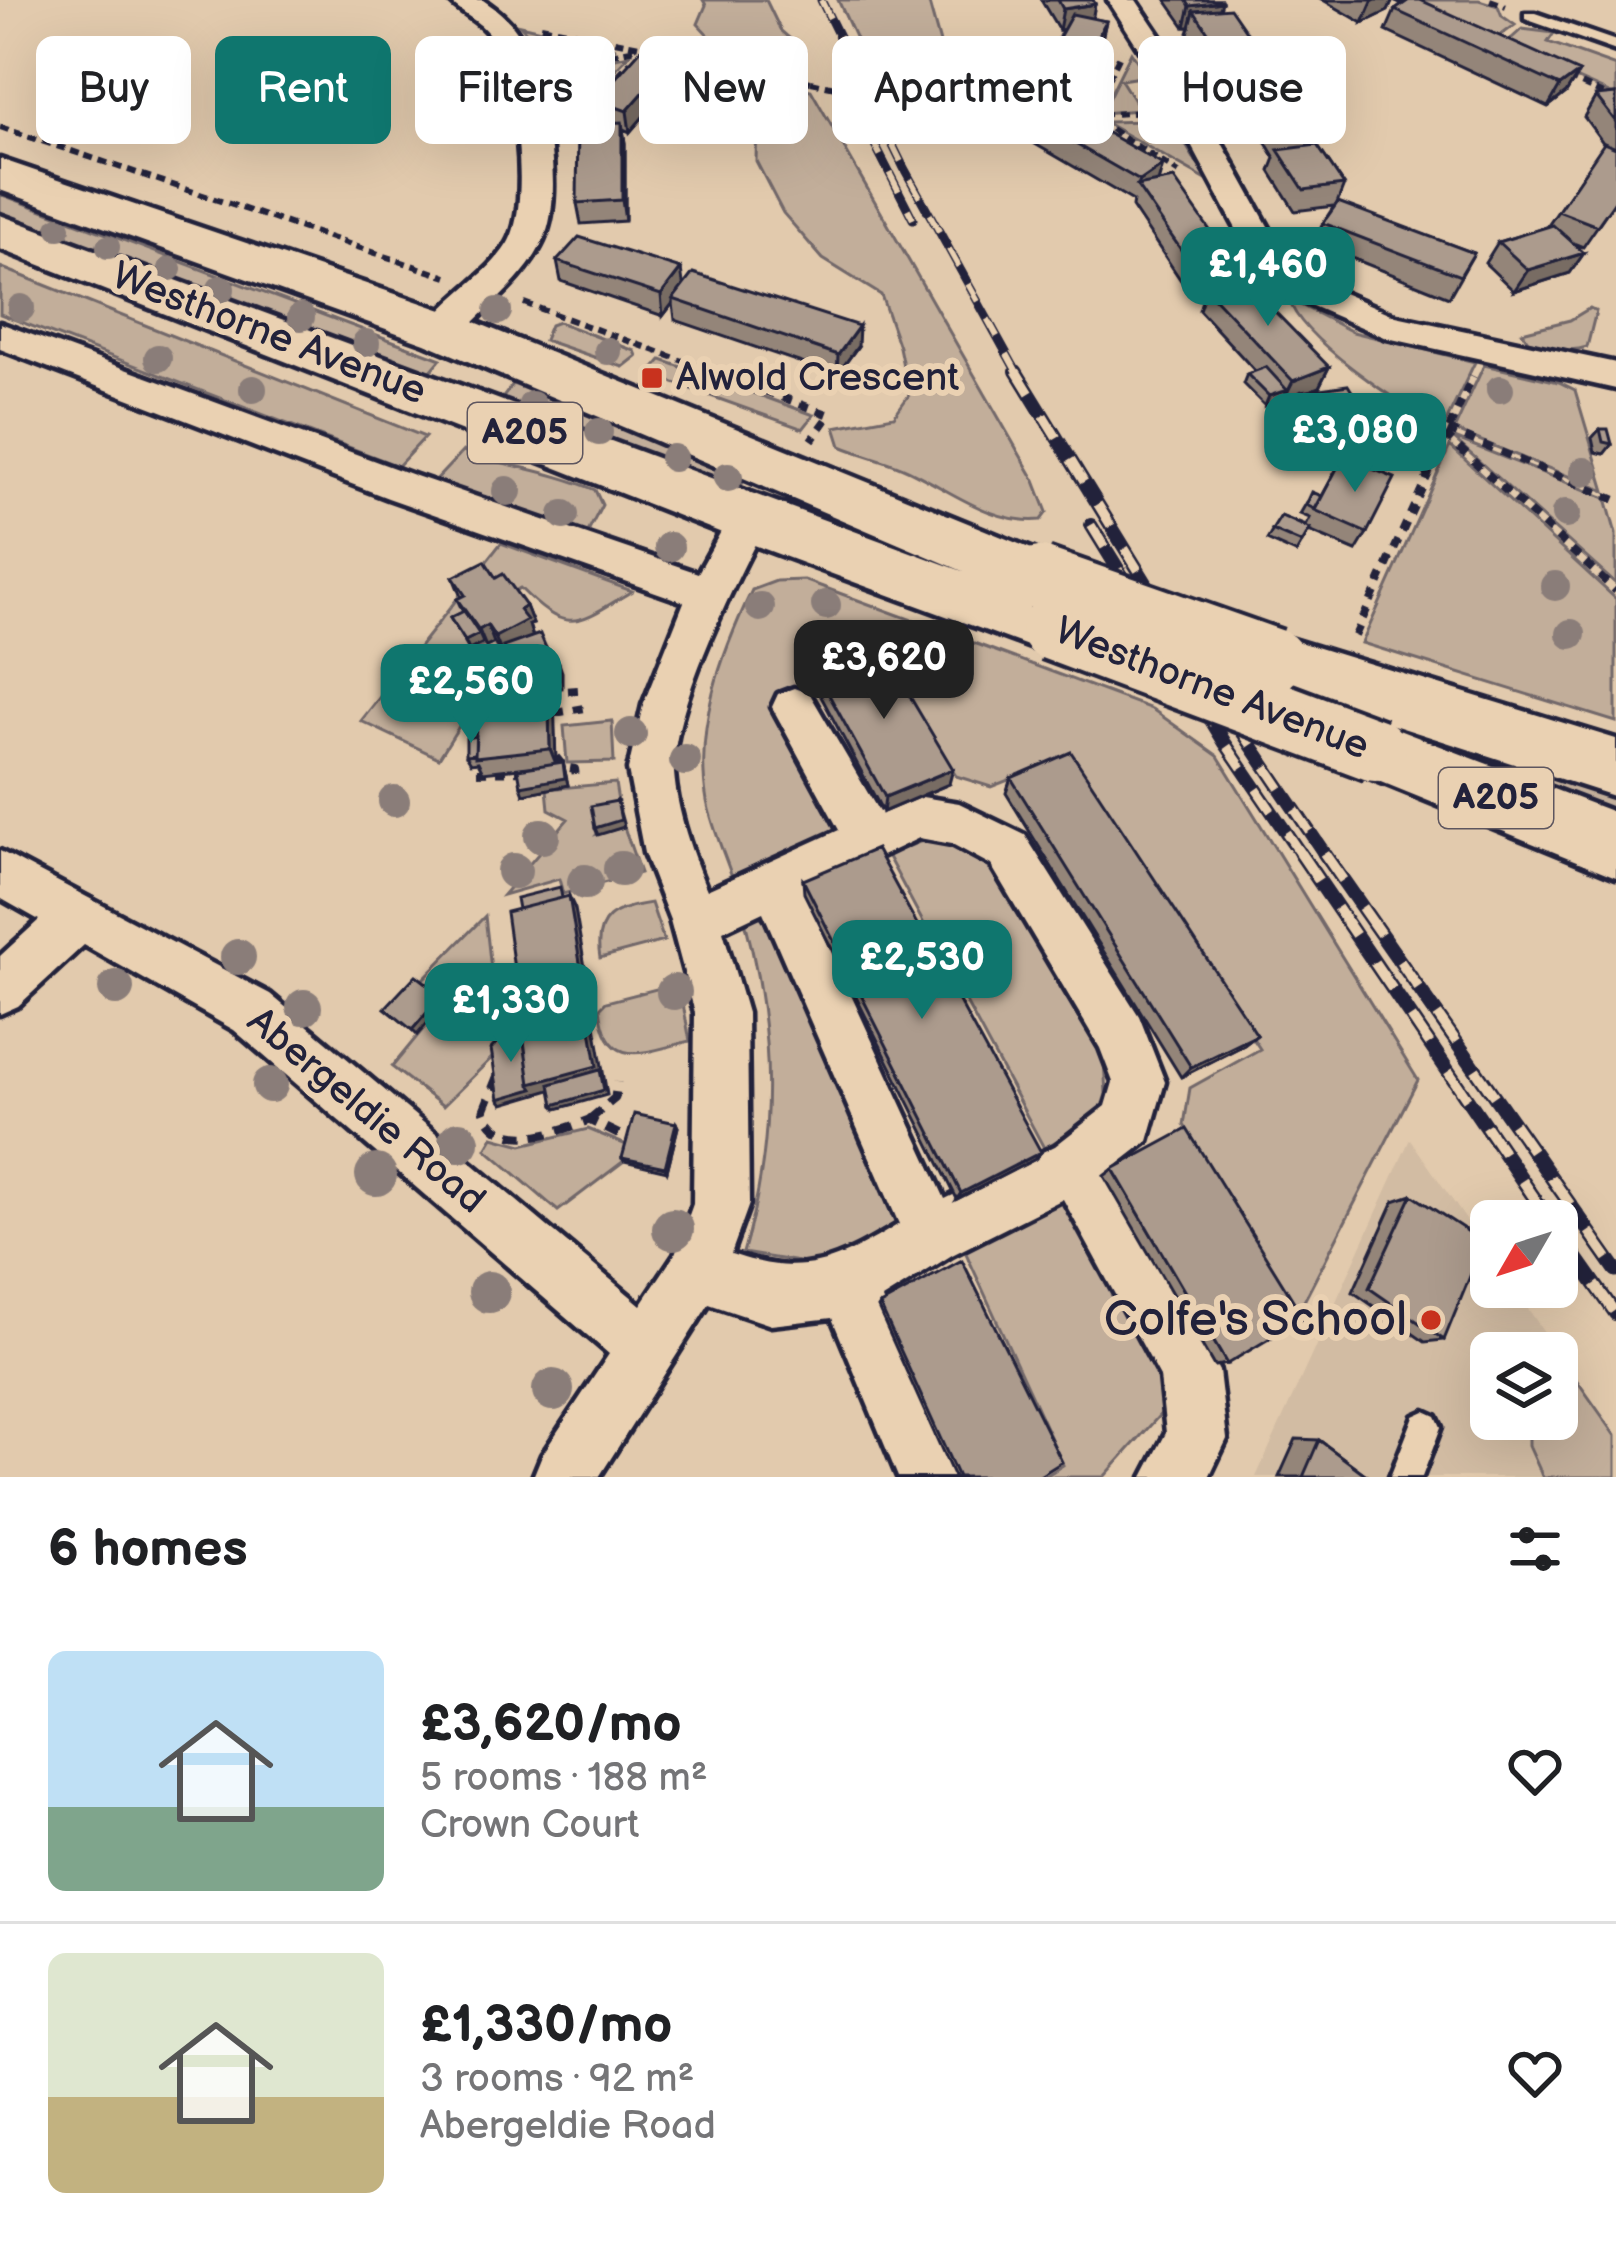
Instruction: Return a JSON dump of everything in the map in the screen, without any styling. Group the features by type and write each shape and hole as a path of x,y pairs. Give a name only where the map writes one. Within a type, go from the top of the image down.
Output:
{"highway":[{"name":"Westhorne Avenue","path":"0,174 444,330 1375,750 1616,845"},
{"name":"Westhorne Avenue","path":"0,231 748,519 1046,604 1273,659 1616,768"}],"street":[{"path":"1122,0 1160,58 1266,253 1308,290 1387,326 1616,376"},
{"path":"475,7 504,36"},
{"path":"444,330 525,244 534,221 536,164 532,144"},
{"path":"0,335 402,487 708,593"},
{"path":"564,1477 697,1271 721,1204 722,1013 695,920 668,853 651,770 665,705 708,593 748,519"},
{"path":"794,706 868,839"},
{"path":"695,920 916,817 959,824 1008,850 1121,1034 1139,1082 1129,1122 1074,1165 932,1234 848,1288 771,1296 697,1271"},
{"name":"Abergeldie Road","path":"0,873 252,1012 646,1347"},
{"path":"775,884 932,1234"},
{"path":"0,989 80,916"},
{"path":"1074,1165 1190,1371 1197,1439 1174,1477"},
{"path":"848,1288 929,1477"}],"lane":[{"path":"1530,16 1616,46"},
{"path":"1406,1477 1425,1427"}],"path":[{"path":"1395,0 1415,9"},
{"path":"475,7 639,46"},
{"path":"536,164 639,52"},
{"path":"1114,67 1120,55"},
{"path":"1557,73 1616,100"},
{"path":"0,127 482,289 830,415"},
{"path":"1114,131 1183,176"},
{"path":"1351,645 1481,359"},
{"path":"1446,433 1616,500"},
{"path":"1446,433 1616,591"},
{"path":"534,693 578,690"},
{"path":"555,713 585,708"},
{"path":"559,764 574,769 576,777"},
{"path":"477,772 538,770"},
{"path":"437,1012 450,1017 524,994"},
{"path":"498,1075 483,1094 482,1110 490,1125 508,1134 534,1136 589,1120 615,1099 616,1082"},
{"path":"589,1120 630,1140"}],"shaded area":[{"path":"703,0 766,0 787,36 709,36 698,24 706,5"},
{"path":"838,0 928,0 938,36 855,36"},
{"path":"1401,0 1479,0 1498,6 1502,16 1515,25 1493,41"},
{"path":"520,25 566,36 530,36"},
{"path":"1522,29 1554,33 1548,42 1616,66 1616,96 1503,46"},
{"path":"1131,52 1138,62 1138,77 1121,80 1138,110 1114,112 1114,87"},
{"path":"811,90 832,127 832,144 842,144 1035,481 1047,512 1041,520 987,511 903,468 841,446 835,427 894,416 909,395 899,347 881,295 823,259 783,213 756,161 756,144 808,144"},
{"path":"1138,121 1138,141 1114,128 1114,122"},
{"path":"1143,144 1185,144 1208,181"},
{"path":"0,194 441,359 425,378 0,220"},
{"path":"0,267 425,437 398,466 0,314"},
{"path":"1289,299 1353,332 1475,362 1443,428 1379,388 1332,351 1297,315"},
{"path":"1590,308 1596,311 1587,347 1550,347 1528,341 1522,332 1570,320"},
{"path":"558,322 635,351 637,356 623,367 544,340 550,325"},
{"path":"661,360 814,415 803,429 649,374"},
{"path":"1484,365 1575,390 1605,491 1454,430"},
{"path":"513,384 749,474 737,491 498,404"},
{"path":"1452,437 1606,498 1616,534 1616,584"},
{"path":"1450,446 1616,599 1616,722 1362,643"},
{"path":"463,451 595,490 602,505 584,540 433,483"},
{"path":"501,543 632,591 574,620 550,614 520,588 472,613 469,650 494,643 510,675 483,685 474,682 451,717 461,723 439,758 361,721"},
{"path":"804,580 1152,709 1218,756 1418,1080 1299,1311 1184,1125 1190,1088 1260,1049 1067,757 991,787 956,776 882,655 776,701 841,831 748,878 731,874 709,810 704,773 713,692 752,590 776,581"},
{"path":"612,721 614,762 567,763 564,726"},
{"path":"1403,728 1616,795 1616,817"},
{"path":"615,783 619,808 597,834 624,827 640,873 563,894 559,879 503,895 568,819 549,809 547,789"},
{"path":"932,837 997,871 1103,1044 1106,1094 1098,1118 1044,1148 887,855"},
{"path":"651,903 664,941 600,958 600,933 609,917"},
{"path":"757,914 785,937 896,1206 900,1227 837,1268 743,1253 761,1170 768,1087 762,1005 745,921"},
{"path":"485,916 494,996 455,1006 422,980"},
{"path":"679,983 690,1041 630,1053 611,1042 600,1008 606,1002"},
{"path":"499,1010 512,1038 443,1106 392,1067 429,1022 450,1027"},
{"path":"588,1129 629,1146 624,1161 558,1211 486,1149 493,1137 522,1145"},
{"name":"Colfe's School","path":"1410,1139 1470,1226 1470,1308 1528,1308 1544,1332 1470,1332 1470,1440 1578,1440 1578,1381 1616,1436 1616,1477 1256,1477"},
{"path":"1065,1190 1160,1348 1166,1408 1104,1477 1044,1477 1063,1465 965,1251"},
{"path":"1578,1382 1616,1436 1616,1477 1543,1477 1529,1440 1578,1440"}],"building":[{"path":"1058,0 1093,0 1095,4 1063,9"},
{"path":"1186,0 1221,0 1222,2 1190,6"},
{"path":"1409,0 1420,0 1579,72 1560,86 1395,10"},
{"path":"1230,8 1249,36 1211,36 1194,11"},
{"path":"1072,14 1106,21 1098,36 1060,36"},
{"path":"639,52 639,97 627,111 615,107 615,79"},
{"path":"1616,94 1616,122 1596,96"},
{"path":"615,122 622,122 622,200 577,203 578,144 615,144"},
{"path":"1114,137 1163,165 1140,181 1076,144 1114,144"},
{"path":"1604,143 1616,148 1616,199 1597,226 1558,211"},
{"path":"1317,145 1344,185 1304,190 1278,150"},
{"path":"1174,179 1235,266 1197,273 1137,186"},
{"path":"1338,202 1474,253 1460,276 1323,223"},
{"path":"1553,225 1584,253 1528,270 1498,242"},
{"path":"579,237 681,269 661,295 557,261"},
{"path":"693,273 859,326 838,355 673,299"},
{"path":"1241,277 1329,367 1293,381 1206,289"},
{"path":"1266,367 1287,390 1269,396 1247,374"},
{"path":"1348,385 1381,438 1336,446 1301,392"},
{"path":"1600,429 1608,429 1612,444 1603,442"},
{"path":"1343,457 1395,478 1367,533 1315,510"},
{"path":"1312,492 1322,496 1315,509 1306,505"},
{"path":"1281,516 1310,529 1302,543 1272,530"},
{"path":"485,561 496,578 503,574 526,606 519,610 527,620 495,637 487,625 479,630 457,599 465,595 453,577"},
{"path":"464,611 479,634 465,641 450,618"},
{"path":"540,634 546,648 508,662 503,647"},
{"path":"881,648 953,769 885,797 817,673"},
{"path":"559,663 559,680 550,681 548,676 513,680 513,666"},
{"path":"548,676 550,749 475,757 477,684"},
{"path":"465,693 477,693 476,707 466,708"},
{"path":"476,736 475,754 466,755 466,738"},
{"path":"1071,752 1257,1035 1191,1067 1011,778"},
{"path":"563,762 565,778 521,786 518,769"},
{"path":"617,801 621,820 595,828 591,806"},
{"path":"876,849 1041,1152 961,1193 803,880"},
{"path":"560,887 562,898 518,909 516,898"},
{"path":"569,896 597,1066 530,1084 506,912"},
{"path":"416,975 442,995 412,1030 385,1008"},
{"path":"522,1029 533,1089 499,1099 491,1049 507,1032"},
{"path":"600,1070 604,1090 554,1105 550,1084"},
{"path":"634,1114 676,1123 665,1167 622,1158"},
{"path":"1187,1129 1304,1318 1227,1364 1113,1169"},
{"path":"1412,1195 1470,1233 1470,1276 1444,1340 1369,1288"},
{"path":"962,1260 1062,1462 1038,1477 958,1477 880,1305"},
{"path":"1319,1440 1369,1477 1303,1477"}],"railway":[{"path":"821,0 904,168 1018,374"},
{"path":"875,144 913,219"},
{"path":"1016,371 1189,653 1326,856"},
{"path":"1091,525 1225,743 1302,856"},
{"path":"1300,853 1536,1200"},
{"path":"1324,853 1616,1270"},
{"path":"1578,1260 1616,1314"}],"place":[{"name":"Alwold Crescent","path":"652,378"},
{"name":"Colfe's School","path":"1431,1320"}]}
